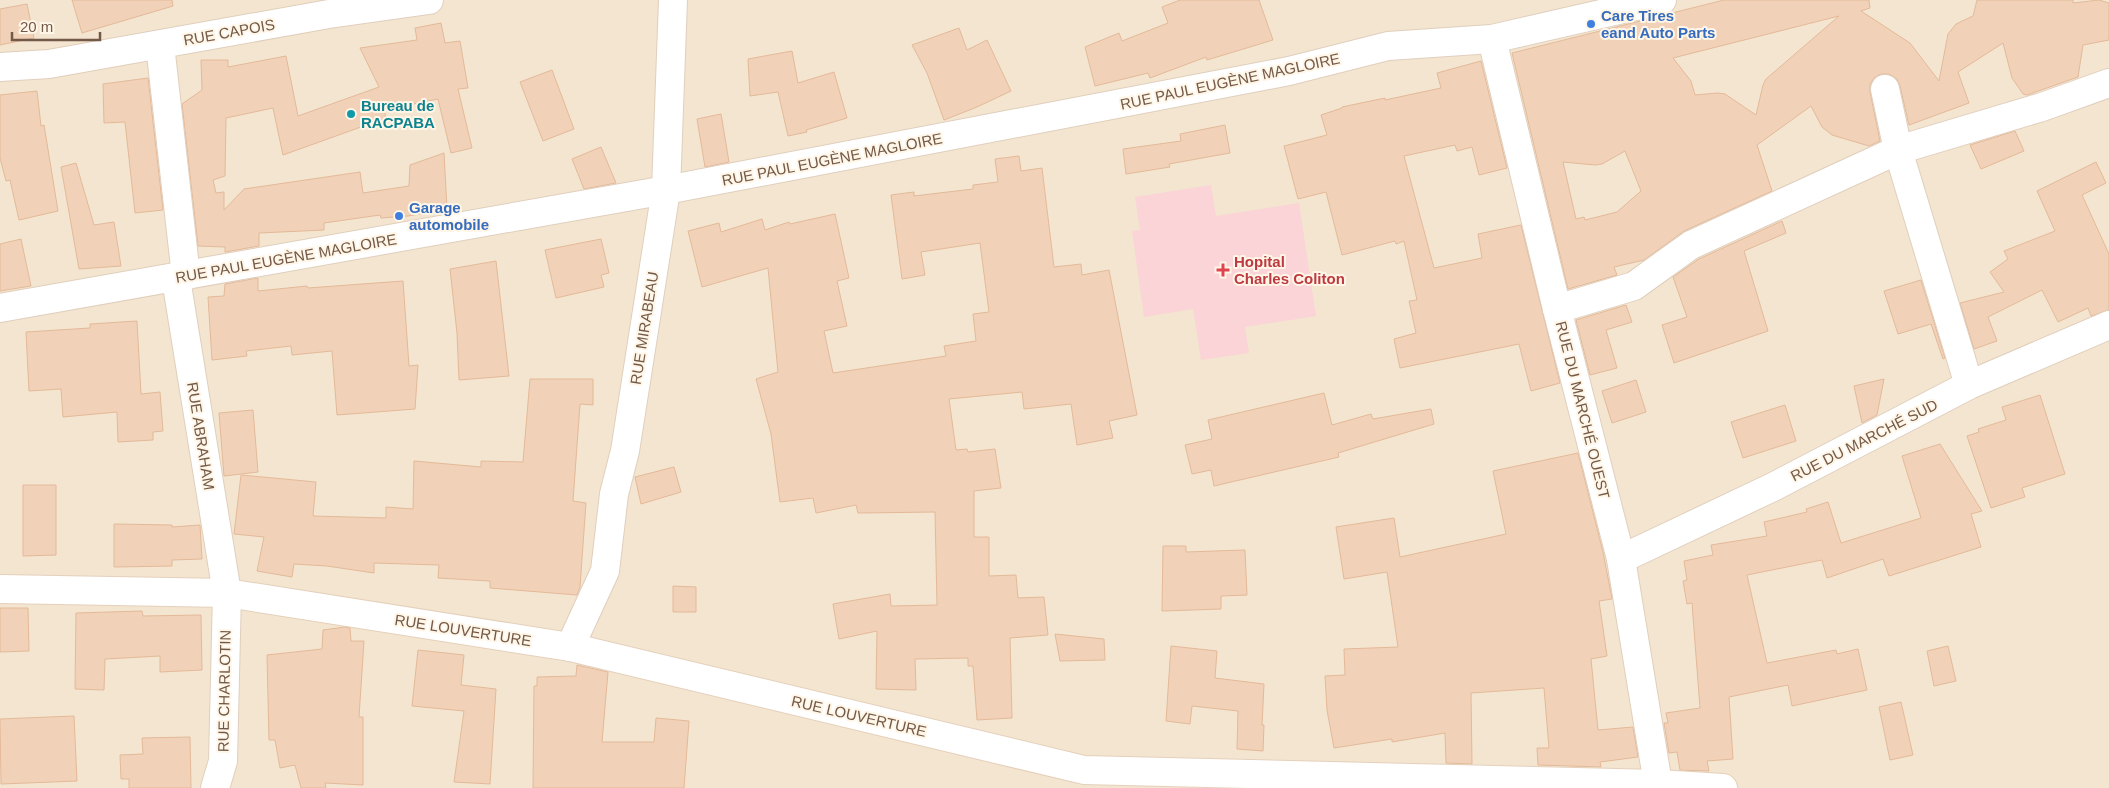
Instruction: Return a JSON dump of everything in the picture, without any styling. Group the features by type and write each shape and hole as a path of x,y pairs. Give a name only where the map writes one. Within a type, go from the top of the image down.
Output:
{"street":[{"name":"RUE CAPOIS","path":"0,67 49,64 329,14 429,0"},
{"name":"RUE MIRABEAU","path":"570,647 605,571 614,494 625,451 666,190 673,0"},
{"name":"RUE PAUL EUGÈNE MAGLOIRE","path":"0,308 666,190 1289,71 1388,46 1492,39 1662,0"},
{"name":"RUE DU MARCHÉ OUEST","path":"1492,39 1556,308 1621,559 1658,784"},
{"name":"RUE ABRAHAM","path":"160,45 181,277 227,593"},
{"path":"1556,308 1634,286 1691,245 1898,150 2042,107 2109,83"},
{"path":"1885,89 1898,150 1970,385"},
{"name":"RUE DU MARCHÉ SUD","path":"1621,559 1773,487 1970,385 2109,325"},
{"name":"RUE LOUVERTURE","path":"0,589 227,593 570,647 1086,779 1658,784 1723,788"},
{"name":"RUE CHARLOTIN","path":"215,788 222,761 227,593"}],"shaded area":[{"path":"0,0 2109,0 2109,788 0,788"},
{"name":"Hopital Charles Coliton","path":"1211,185 1216,216 1299,203 1316,316 1245,327 1249,353 1201,360 1193,309 1144,317 1132,231 1140,230 1135,197"}],"building":[{"path":"72,0 172,0 173,6 82,33"},
{"path":"1180,0 1259,0 1273,40 1207,60 1206,57 1150,78 1148,73 1095,86 1085,47 1119,33 1122,41 1168,23 1162,7"},
{"path":"1724,0 1869,0 1870,8 1861,11 1910,43 1939,81 1948,34 1956,24 1973,16 1977,0 2073,0 2073,3 2099,0 2109,3 2109,40 2083,45 2078,77 2027,95 2023,94 2012,78 2003,43 1958,72 1969,103 1909,125 1897,79 1889,74 1881,74 1874,78 1870,84 1880,141 1869,146 1832,135 1822,127 1811,106 1757,145 1772,191 1684,231 1644,260 1614,267 1617,275 1568,289 1512,53","holes":["1839,16 1766,79 1756,115 1725,94 1695,95 1691,81 1673,58","1625,151 1641,191 1617,212 1585,220 1584,217 1576,219 1563,162 1602,164"]},
{"path":"27,4 34,38 0,45 0,9"},
{"path":"441,23 445,43 460,41 468,88 458,89 472,148 451,153 438,99 384,110 386,118 283,155 273,108 226,118 225,176 213,180 216,193 224,192 224,210 244,189 360,172 363,193 409,186 410,165 444,153 447,209 408,216 381,218 380,215 324,223 324,230 259,233 259,246 225,252 225,247 198,246 182,104 202,90 201,60 228,60 228,67 286,56 298,116 379,87 360,48 417,40 415,28"},
{"path":"959,28 967,50 987,40 1011,91 944,120 927,73 912,45"},
{"path":"792,51 798,83 834,72 847,118 806,130 807,132 788,136 778,92 750,96 748,59"},
{"path":"1481,61 1507,168 1479,175 1472,147 1457,151 1455,145 1404,156 1434,268 1482,258 1478,234 1521,225 1560,383 1531,391 1519,344 1400,368 1394,339 1416,333 1409,301 1417,300 1404,241 1396,244 1395,241 1342,255 1326,192 1298,199 1284,146 1327,135 1321,115 1342,107 1441,88 1437,73"},
{"path":"552,70 574,129 543,141 520,82"},
{"path":"148,78 163,210 135,213 125,122 104,123 103,84"},
{"path":"37,91 41,126 44,125 58,211 19,220 10,180 6,181 0,158 0,95"},
{"path":"721,114 729,162 705,167 697,119"},
{"path":"1225,125 1230,153 1169,164 1170,167 1126,174 1123,149 1181,141 1180,134"},
{"path":"2015,131 2024,151 1981,169 1970,145"},
{"path":"601,147 616,183 584,189 572,159"},
{"path":"1019,156 1021,171 1042,168 1054,267 1081,264 1082,275 1109,270 1137,415 1109,421 1113,438 1077,445 1071,404 1024,409 1022,392 949,399 956,450 967,449 968,452 995,449 1001,488 974,491 974,537 989,537 989,576 1016,575 1018,598 1044,597 1048,635 1010,638 1012,718 977,720 973,666 968,666 968,658 915,659 916,690 876,689 877,631 839,639 833,604 890,594 891,606 937,605 935,512 858,513 856,505 816,513 813,498 780,502 771,434 756,379 778,372 768,268 702,287 688,231 719,223 721,232 762,219 765,230 789,222 790,224 835,214 849,278 837,281 847,326 824,331 833,373 946,356 944,346 976,341 973,314 989,312 980,243 921,252 925,275 902,279 891,195 914,192 914,196 973,189 973,185 998,182 995,159"},
{"path":"2096,162 2106,183 2082,195 2109,254 2109,310 2091,316 2088,308 2058,322 2042,290 1988,317 1997,341 1974,349 1960,303 2004,292 1990,272 2008,259 2004,251 2055,231 2037,191"},
{"path":"76,163 94,225 114,222 121,266 79,269 61,167"},
{"path":"1782,221 1786,233 1744,251 1768,331 1674,363 1662,325 1687,317 1673,277 1699,259"},
{"path":"21,239 31,286 0,291 0,244"},
{"path":"601,239 609,273 601,275 604,287 556,298 545,250"},
{"path":"496,261 509,376 459,380 457,333 450,269"},
{"path":"258,278 258,291 307,286 308,288 403,281 409,366 418,365 415,409 337,415 332,351 292,355 291,346 246,351 247,356 212,360 208,297 224,296 225,284"},
{"path":"1921,280 1945,358 1943,359 1931,324 1898,334 1884,291"},
{"path":"1626,305 1632,322 1606,330 1617,368 1590,375 1576,320"},
{"path":"137,321 141,394 160,392 163,431 153,432 153,440 118,442 117,412 63,417 61,389 29,391 26,332 90,328 90,324"},
{"path":"530,379 593,379 593,405 580,404 573,501 586,503 580,587 577,595 490,588 490,581 438,578 439,565 374,563 374,573 327,566 294,564 292,577 257,571 264,537 234,534 241,475 316,482 313,516 386,518 386,507 413,509 414,461 481,467 481,461 523,462"},
{"path":"1884,379 1877,415 1862,423 1854,386"},
{"path":"1636,380 1646,412 1612,423 1602,391"},
{"path":"1324,393 1332,425 1371,414 1373,419 1431,409 1434,424 1338,453 1339,457 1214,486 1211,470 1192,474 1185,445 1212,439 1208,420"},
{"path":"2040,395 2065,474 2022,488 2025,497 1991,508 1967,436 1979,432 1978,429 2006,420 2002,407"},
{"path":"1785,405 1796,441 1743,458 1731,422"},
{"path":"253,410 258,472 224,476 219,413"},
{"path":"1940,444 1982,511 1971,514 1981,547 1889,576 1883,559 1827,578 1822,560 1747,575 1767,663 1836,650 1837,654 1858,649 1867,690 1792,706 1788,685 1729,697 1733,759 1707,761 1709,771 1680,770 1677,752 1669,753 1664,723 1668,723 1666,713 1700,708 1692,603 1687,604 1683,581 1687,580 1684,561 1713,555 1711,545 1767,536 1764,522 1807,512 1806,509 1828,502 1841,543 1921,518 1902,456"},
{"path":"1578,453 1603,552 1612,599 1599,601 1607,656 1591,659 1598,730 1633,727 1638,757 1600,762 1601,767 1538,765 1537,748 1549,748 1544,688 1471,693 1472,764 1446,763 1445,733 1392,742 1392,739 1334,748 1327,710 1325,676 1345,675 1344,649 1398,647 1387,572 1344,579 1336,527 1394,518 1400,557 1506,534 1493,471"},
{"path":"674,467 681,492 641,504 635,477"},
{"path":"23,485 56,485 56,555 23,556"},
{"path":"114,524 172,525 172,527 200,525 202,559 172,560 172,566 114,567"},
{"path":"1163,546 1186,546 1186,552 1245,550 1247,595 1221,596 1221,609 1162,611"},
{"path":"673,586 696,587 696,612 673,612"},
{"path":"0,608 28,608 29,651 0,652"},
{"path":"142,611 143,616 201,615 202,670 160,672 160,656 105,659 104,690 75,689 76,613"},
{"path":"350,628 351,641 364,641 359,717 363,717 363,785 325,783 326,788 301,788 295,765 280,768 275,740 269,740 267,655 322,649 323,630"},
{"path":"1055,634 1104,639 1105,660 1060,661"},
{"path":"1171,646 1217,651 1215,678 1264,684 1263,751 1237,749 1238,711 1192,706 1190,724 1166,721"},
{"path":"1948,646 1956,681 1934,686 1927,651"},
{"path":"418,650 464,655 461,685 496,689 490,784 454,782 464,711 412,706"},
{"path":"577,665 608,672 602,742 654,742 656,718 689,721 684,788 533,788 534,686 537,686 537,677 576,676"},
{"path":"1901,702 1913,755 1890,760 1879,707"},
{"path":"74,716 77,781 1,784 0,719"},
{"path":"190,737 191,788 129,788 129,779 121,779 120,755 143,754 142,738"}],"place":[{"name":"Care Tires eand Auto Parts","path":"1591,24"},
{"name":"Bureau de RACPABA","path":"351,114"},
{"name":"Garage automobile","path":"399,216"},
{"name":"Hopital Charles Coliton","path":"1223,270"}]}
